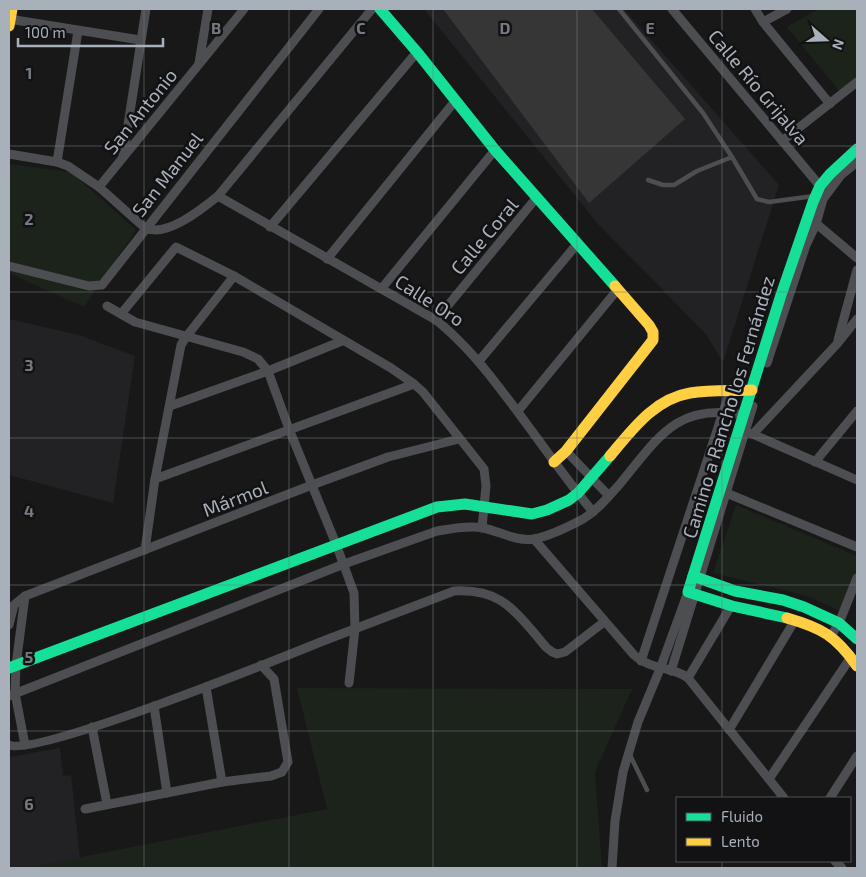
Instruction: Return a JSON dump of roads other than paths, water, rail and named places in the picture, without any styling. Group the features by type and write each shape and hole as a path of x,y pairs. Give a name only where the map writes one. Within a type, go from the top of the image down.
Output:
{"street":[{"path":"122,158 146,9"},
{"path":"199,64 208,9"},
{"name":"San Antonio","path":"99,187 244,9"},
{"name":"San Manuel","path":"9,266 89,286 102,285 319,9"},
{"path":"9,154 57,162 68,166 99,187 151,231 157,231 174,225 193,216 218,196 372,9"},
{"path":"380,9 495,150 651,328 654,338 566,450 554,462"},
{"name":"Calle Río Grijalva","path":"672,9 782,142 818,191"},
{"path":"754,9 830,104"},
{"path":"763,22 787,9"},
{"path":"10,18 140,40"},
{"path":"57,162 78,31"},
{"path":"270,227 417,52"},
{"path":"782,142 857,82"},
{"path":"327,259 455,101"},
{"name":"Camino a Rancho los Fernández","path":"612,868 618,796 628,751 697,577 724,492 746,432 744,415 780,295 812,220 818,191 830,174 857,149"},
{"path":"382,288 495,150"},
{"path":"746,432 806,245 812,220 823,198 841,175 857,162"},
{"name":"Calle Oro","path":"218,196 327,259 382,288 436,320 455,334 518,411 554,462 593,512"},
{"name":"Calle Coral","path":"436,320 537,197"},
{"path":"812,220 857,258"},
{"path":"479,362 578,243"},
{"path":"121,314 176,247 234,276 342,341 392,368 423,392 484,469 486,486 482,528"},
{"path":"837,344 857,270"},
{"path":"145,550 155,479 179,352 186,336 234,276"},
{"path":"518,411 618,289"},
{"path":"107,306 135,322 243,352 258,359 268,371 344,564 354,597 355,629 349,683"},
{"path":"746,432 837,344 857,319"},
{"path":"170,406 268,371 342,341"},
{"path":"155,479 414,384"},
{"path":"12,666 438,507 465,504 532,514 547,510 569,500 578,493 592,479 635,426 662,404 678,396 691,393 752,390"},
{"path":"641,661 730,391"},
{"path":"12,695 344,564 437,531 452,528 482,528 515,537 534,539 563,528 593,512 665,430 687,417 707,412 724,411 744,415"},
{"path":"815,462 857,411"},
{"path":"746,432 857,480"},
{"name":"Mármol","path":"25,596 388,457 459,439"},
{"path":"566,450 609,496"},
{"path":"724,492 857,547"},
{"path":"534,539 604,622 641,661 660,669 682,674 688,678 783,797"},
{"path":"697,577 735,590 783,600 818,613 839,623 857,639"},
{"path":"831,636 839,623 857,578"},
{"path":"9,745 25,746 92,727 154,706 454,591 483,592 497,597 518,614 548,649 557,654 565,652 604,622"},
{"path":"671,671 691,593 731,606 762,611 795,620 831,636 844,648 854,661 769,780"},
{"path":"25,596 12,666 12,695 25,746"},
{"path":"9,625 14,605 25,596"},
{"path":"688,678 731,606"},
{"path":"729,730 795,620"},
{"path":"84,809 222,782 271,776 282,772 288,762 274,679 261,665"},
{"path":"206,687 222,782"},
{"path":"154,706 167,793"},
{"path":"92,727 107,804"},
{"path":"831,797 857,756"}],"lane":[{"path":"619,9 703,113 757,199 769,202 818,191"},
{"path":"648,180 674,186 698,171 732,157"},
{"path":"628,751 647,790"}]}
